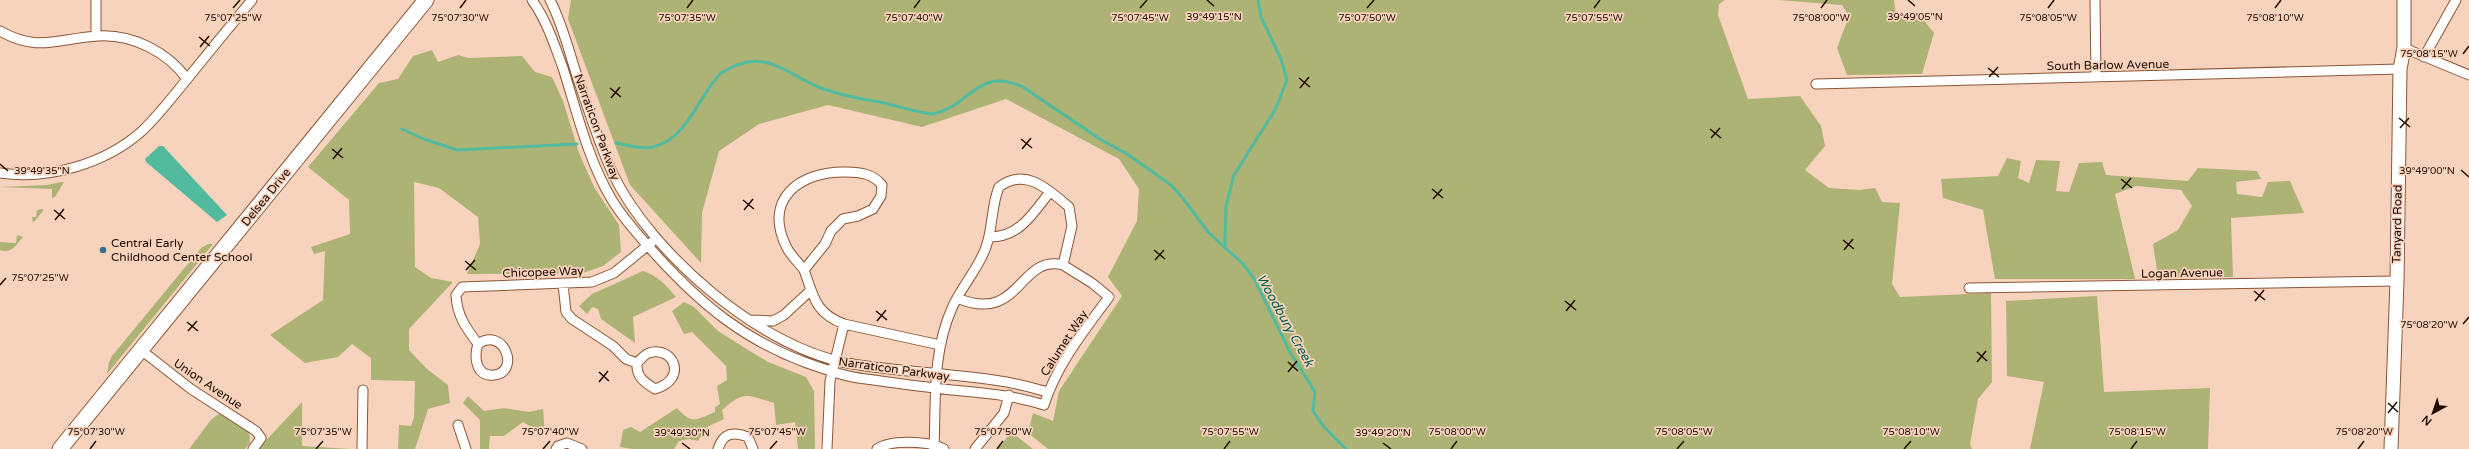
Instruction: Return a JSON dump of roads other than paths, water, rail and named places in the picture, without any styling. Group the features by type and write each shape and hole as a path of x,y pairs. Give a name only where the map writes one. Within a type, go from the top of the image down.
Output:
{"main road":[{"name":"Delsea Drive","path":"60,449 426,0"}],"street":[{"path":"96,0 96,36"},
{"path":"0,173 34,175 68,170 111,152 141,132 159,113 252,0"},
{"name":"Narraticon Parkway","path":"532,0 547,24 586,139 604,183 623,216 647,246 693,294 743,334 772,350 833,372 866,380 1009,395 1044,405"},
{"name":"Narraticon Parkway","path":"550,0 563,30 578,79 610,166 621,190 657,237 697,279 765,330 836,360 935,374 1001,381 1048,392"},
{"path":"2095,0 2096,77"},
{"name":"Tanyard Road","path":"2391,449 2400,69 2404,48 2404,0"},
{"path":"2424,56 2456,0"},
{"path":"0,31 13,39 37,43 61,43 96,36 112,36 162,53 177,65 187,79"},
{"path":"2404,48 2469,75"},
{"name":"South Barlow Avenue","path":"1816,84 2400,69"},
{"path":"804,270 825,244 831,231 843,219 858,216 873,209 881,196 882,185 876,178 855,172 820,173 799,183 784,197 779,208 780,226 787,249 804,270 816,304 829,318 844,324 940,345"},
{"path":"934,446 935,374 940,345 957,298 986,249 990,237 996,194 999,187 1010,179 1023,178 1038,184 1069,207 1072,215 1072,226 1063,265 1052,262 1034,271 1009,297 998,303 978,305 957,298"},
{"path":"990,237 999,237 1017,230 1050,192"},
{"name":"Chicopee Way","path":"478,344 462,322 457,308 456,295 462,286 592,282 614,272 657,237"},
{"name":"Calumet Way","path":"1044,405 1059,368 1109,297 1092,283 1063,265"},
{"name":"Logan Avenue","path":"1969,288 2396,281"},
{"path":"563,284 566,312 572,319 613,346 626,359 637,363"},
{"path":"750,320 773,321 784,315 811,290"},
{"path":"826,449 827,417 833,372 844,324"},
{"name":"Union Avenue","path":"140,350 191,389 256,431 261,438 253,449"},
{"path":"660,351 668,356 675,367 675,376 666,386 655,390 643,382 636,372 637,363 648,353 660,351"},
{"path":"362,449 363,390"},
{"path":"975,449 1004,413 1009,395"},
{"path":"458,425 466,449"},
{"path":"718,449 721,440 729,433 739,433 748,438 753,449"},
{"path":"556,449 558,446 567,443 582,449"},
{"path":"877,449 887,444 934,446 944,449"}],"water":[{"path":"159,146 163,146 227,215 217,222 146,162 145,159"}],"waterway":[{"name":"Woodbury Creek","path":"1225,246 1226,206 1234,175 1275,110 1287,80 1281,59 1261,17 1258,0"},
{"path":"616,143 634,147 649,148 665,142 684,126 713,82 721,73 736,65 750,62 773,64 807,82 835,93 930,114 946,110 984,84 995,81 1007,82 1023,87 1100,139 1127,154 1171,185 1182,197 1208,232 1243,264 1255,280 1290,352 1315,392 1313,411 1324,427 1346,449"},
{"path":"402,129 424,139 457,150 577,144"}],"place":[{"name":"Central Early Childhood Center School","path":"103,250"}]}
